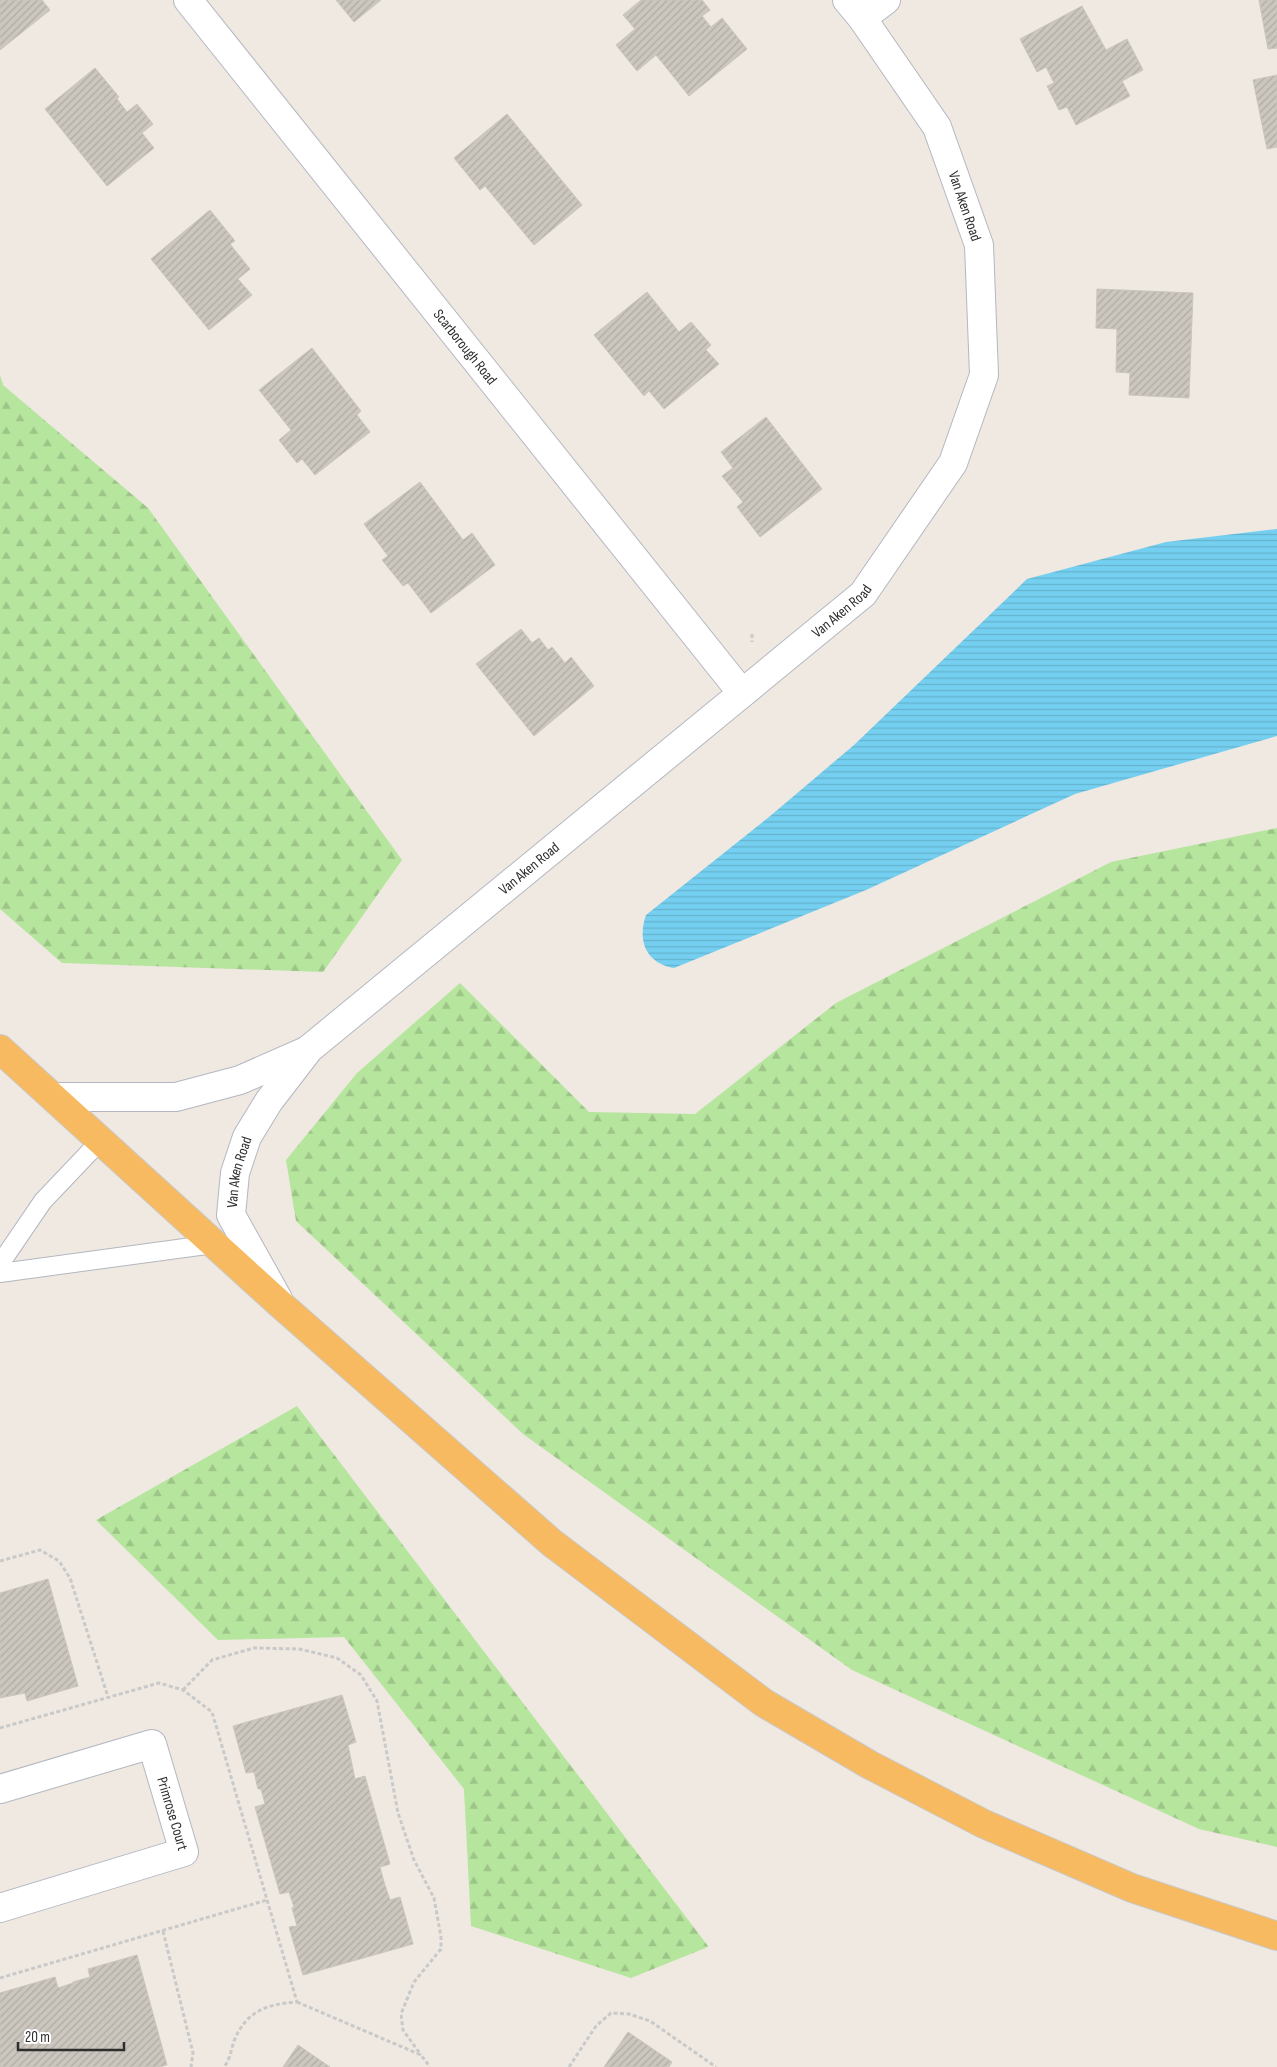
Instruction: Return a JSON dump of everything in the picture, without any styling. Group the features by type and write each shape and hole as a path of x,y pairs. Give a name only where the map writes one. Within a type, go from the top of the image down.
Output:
{"highway":[{"path":"0,1049 55,1097 280,1304 552,1543 764,1703 870,1765 984,1824 1132,1888 1277,1936"}],"street":[{"name":"Scarborough Road","path":"188,0 742,693"},
{"path":"855,9 886,0"},
{"name":"Van Aken Road","path":"280,1304 231,1215 235,1173 247,1137 269,1101 309,1049 863,594 954,463 984,374 979,244 937,126 855,9"},
{"name":"Van Aken Road","path":"55,1097 176,1097 240,1080 309,1049"},
{"name":"Primrose Court","path":"0,1789 152,1744 184,1852 0,1908"}],"lane":[{"path":"0,1264 43,1201 101,1140"},
{"path":"0,1273 214,1244"}],"path":[{"path":"752,634 752,642"},
{"path":"0,1561 40,1550 59,1561 70,1578 108,1697"},
{"path":"183,1690 212,1660 254,1648 299,1649 337,1658 361,1675 377,1701 398,1812 414,1860 434,1898 441,1937 441,1949 414,1982 401,2014 404,2030 430,2067"},
{"path":"0,1978 267,1900"},
{"path":"163,1931 193,2053 191,2067"},
{"path":"297,2002 421,2055"},
{"path":"569,2067 596,2026 610,2013 630,2014 650,2020 716,2067"}],"green space":[{"path":"0,375 3,385 148,508 402,860 323,972 62,963 0,909"},
{"path":"1277,828 1277,1847 1199,1829 852,1670 523,1434 296,1221 286,1160 357,1073 460,983 589,1112 695,1114 836,1003 1111,862"},
{"path":"297,1406 708,1947 631,1978 471,1926 464,1789 344,1637 218,1640 96,1520"}],"water":[{"path":"1277,529 1277,736 1075,794 866,890 674,968 664,965 650,956 646,949 643,934 646,915 769,817 854,745 1027,579 1166,542"}],"building":[{"path":"0,0 42,0 50,10 0,50"},
{"path":"336,0 381,0 354,22"},
{"path":"641,0 702,0 710,10 702,16 711,27 722,18 747,49 689,96 656,55 637,71 616,45 635,29 623,15"},
{"path":"1259,0 1277,0 1277,48 1268,49"},
{"path":"1082,6 1106,50 1127,39 1143,70 1122,81 1130,96 1076,125 1067,107 1059,110 1047,86 1054,83 1046,67 1037,72 1020,39"},
{"path":"95,68 119,97 117,99 127,112 137,104 153,124 142,133 154,148 107,186 45,109"},
{"path":"1277,75 1277,147 1267,149 1253,80"},
{"path":"507,114 582,205 534,245 485,186 480,190 454,158"},
{"path":"210,210 235,241 230,244 250,269 238,279 252,295 209,330 151,259"},
{"path":"1097,289 1193,293 1189,398 1129,395 1130,373 1116,372 1117,329 1096,328"},
{"path":"647,292 679,332 691,322 711,345 706,350 719,364 664,409 649,391 644,396 594,335"},
{"path":"312,348 361,411 357,415 370,432 315,475 302,459 297,463 279,440 291,430 259,390"},
{"path":"766,417 822,489 760,537 737,507 743,502 722,476 733,468 721,452"},
{"path":"420,482 463,540 472,533 495,565 431,613 408,583 403,586 382,560 388,556 364,524"},
{"path":"521,629 532,643 539,638 548,650 552,647 565,663 571,657 594,686 534,736 476,664"},
{"path":"48,1579 78,1686 27,1701 25,1693 0,1698 0,1593"},
{"path":"342,1695 356,1742 348,1745 355,1779 365,1776 390,1864 380,1867 384,1882 390,1900 400,1897 413,1944 303,1975 289,1927 297,1926 292,1908 294,1907 289,1892 280,1894 255,1807 265,1804 261,1789 258,1789 254,1772 246,1773 233,1726"},
{"path":"137,1955 167,2065 159,2067 0,2067 0,1993 55,1977 58,1988 90,1977 88,1969"},
{"path":"628,2032 672,2062 669,2067 604,2067"},
{"path":"298,2045 330,2067 283,2067"}]}
